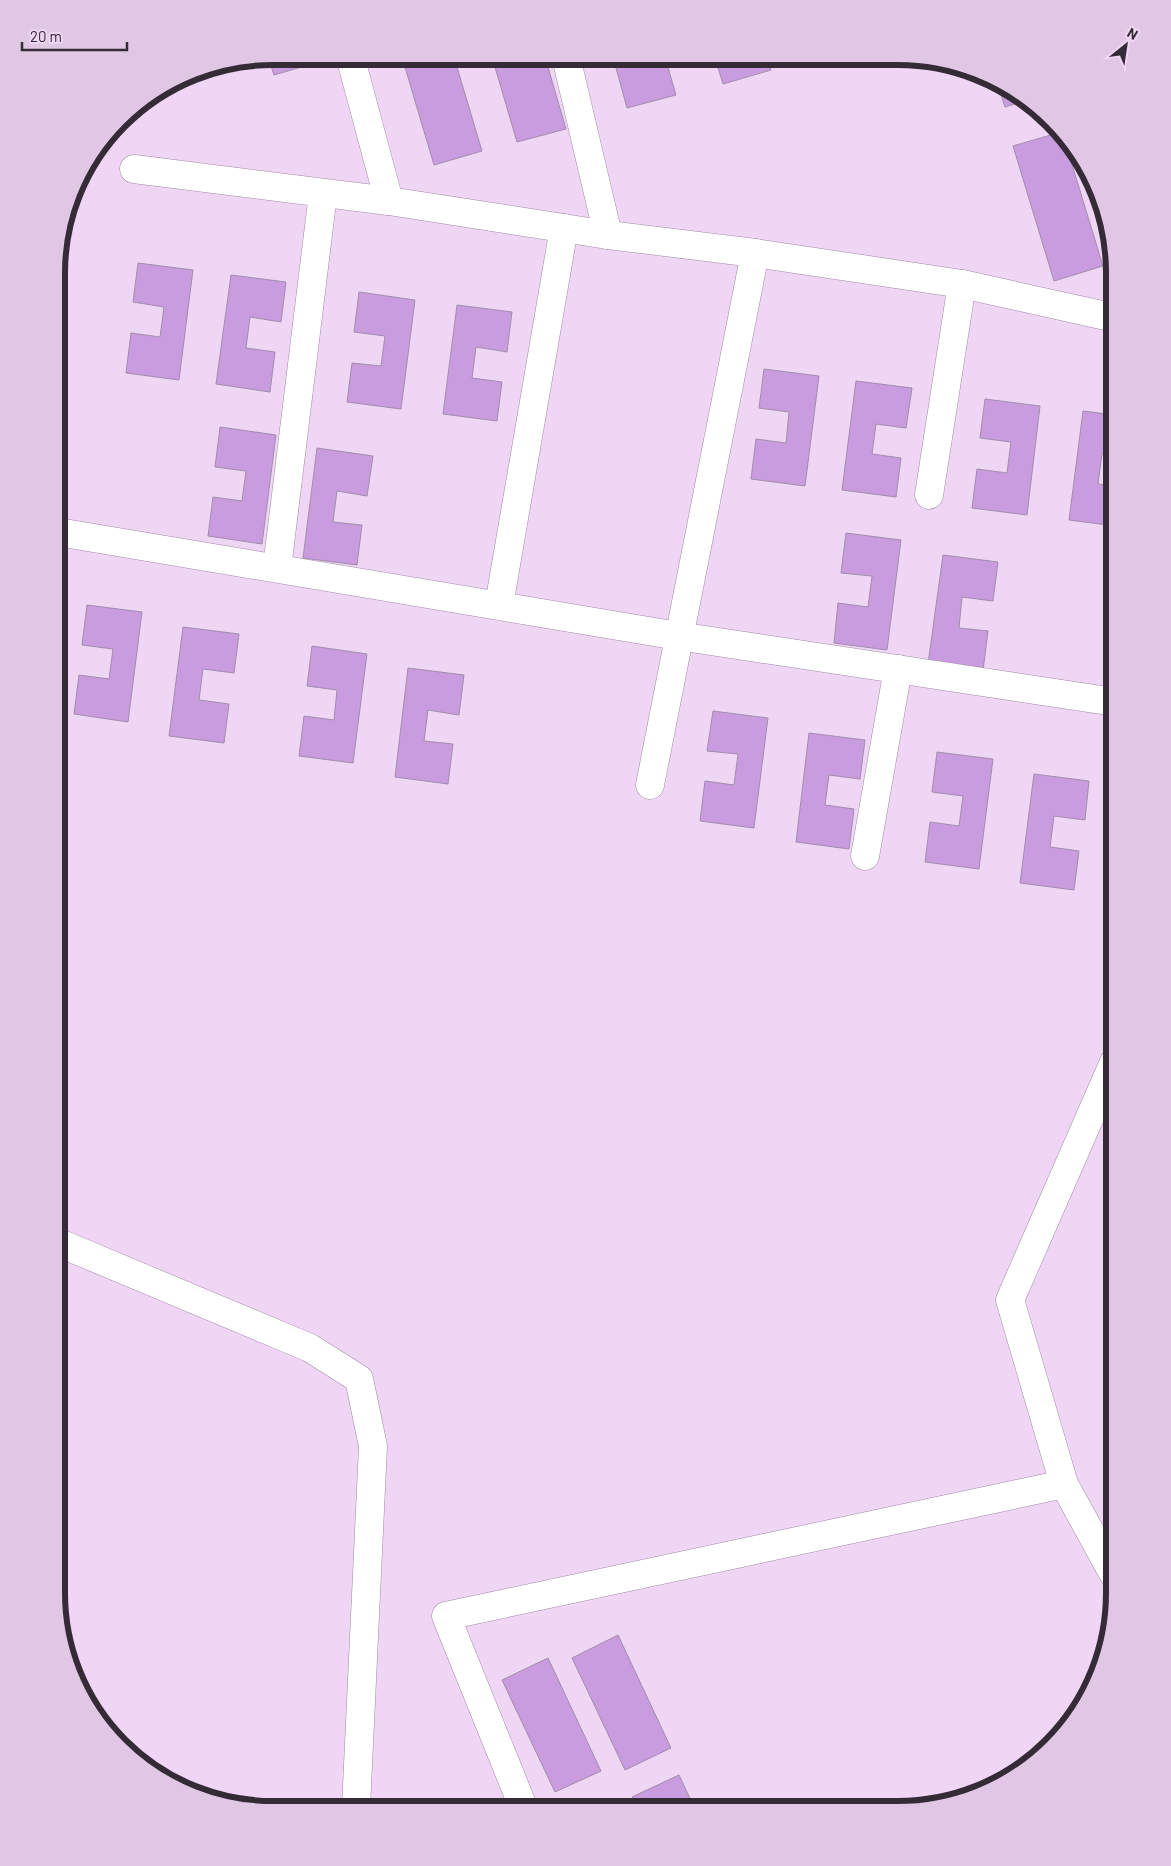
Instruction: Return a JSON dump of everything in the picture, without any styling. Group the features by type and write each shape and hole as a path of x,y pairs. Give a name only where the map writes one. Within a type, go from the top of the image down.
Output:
{"street":[{"path":"352,65 389,201"},
{"path":"568,65 608,235"},
{"path":"134,169 389,201 608,235 755,253 962,284 1106,316"},
{"path":"277,568 323,194"},
{"path":"499,605 564,228"},
{"path":"650,785 755,253"},
{"path":"929,495 962,284"},
{"path":"65,533 678,636 1106,701"},
{"path":"865,856 898,669"},
{"path":"1106,1080 1010,1300 1064,1484 1106,1560"},
{"path":"65,1245 310,1348 359,1379 373,1446 356,1801"},
{"path":"521,1801 446,1616 1064,1484"}],"building":[{"path":"271,65 308,65 274,75"},
{"path":"404,65 456,65 482,151 434,165"},
{"path":"494,65 547,65 566,129 517,142"},
{"path":"615,65 667,65 676,95 627,108"},
{"path":"717,65 769,65 771,70 723,84"},
{"path":"1000,92 1018,103 1005,107"},
{"path":"1053,134 1063,146 1069,155 1103,266 1054,281 1013,146"},
{"path":"138,263 193,270 179,380 126,373 131,333 160,337 164,307 133,302"},
{"path":"231,275 286,282 281,322 250,317 246,348 275,352 270,392 216,384"},
{"path":"359,292 415,300 401,409 347,402 352,363 381,366 385,336 354,332"},
{"path":"457,305 512,312 507,352 476,347 472,378 502,382 497,421 443,414"},
{"path":"764,369 819,376 805,486 751,479 756,439 786,443 789,412 759,408"},
{"path":"856,381 912,388 906,428 876,424 872,454 901,458 896,497 842,490"},
{"path":"985,399 1040,406 1027,515 972,508 977,469 1007,473 1011,442 980,438"},
{"path":"1083,411 1106,414 1106,454 1102,454 1098,484 1106,485 1106,525 1069,520"},
{"path":"220,427 276,435 262,544 208,536 213,497 242,501 246,471 215,467"},
{"path":"317,448 373,456 367,496 337,491 333,522 362,525 357,565 303,558"},
{"path":"846,533 901,540 887,650 834,643 838,603 868,607 872,576 841,573"},
{"path":"943,555 998,562 993,601 962,597 959,628 988,631 983,671 928,664"},
{"path":"87,605 142,612 128,722 74,714 79,675 109,679 113,649 82,645"},
{"path":"183,627 239,634 234,673 203,669 199,700 229,704 224,743 169,736"},
{"path":"312,646 367,654 353,763 299,756 304,716 334,720 337,690 307,686"},
{"path":"408,668 464,675 459,715 428,710 424,741 453,744 448,784 395,777"},
{"path":"713,711 768,718 754,828 700,821 705,781 734,785 738,754 707,751"},
{"path":"809,733 865,740 860,779 829,775 825,805 854,809 849,849 796,842"},
{"path":"937,752 993,759 979,869 925,862 930,822 959,826 963,796 932,792"},
{"path":"1034,774 1089,781 1085,820 1054,816 1050,847 1079,851 1074,890 1020,883"},
{"path":"618,1635 671,1748 625,1770 572,1658"},
{"path":"548,1658 601,1771 555,1792 502,1680"},
{"path":"679,1775 691,1801 634,1801 632,1797"}]}
